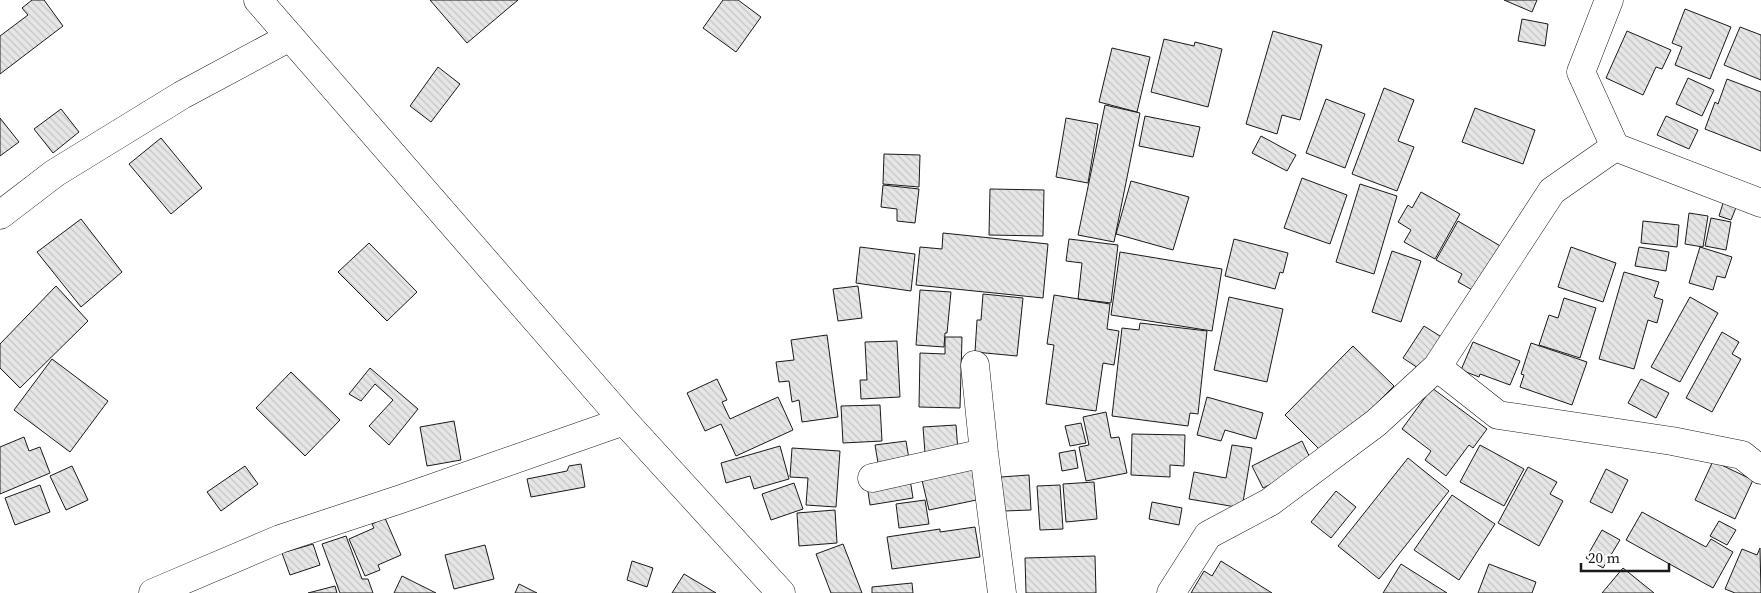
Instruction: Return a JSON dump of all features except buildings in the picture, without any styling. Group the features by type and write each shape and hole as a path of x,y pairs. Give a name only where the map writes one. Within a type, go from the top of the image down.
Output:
{"street":[{"path":"258,0 624,420 781,593"},
{"path":"1609,0 1581,72 1615,147 1761,203"},
{"path":"0,215 54,173 182,95 290,37"},
{"path":"1171,593 1208,535 1270,502 1376,423 1437,367 1552,191 1615,147"},
{"path":"975,365 1002,593"},
{"path":"1437,367 1498,415 1672,441 1742,455 1761,470"},
{"path":"153,593 280,539 401,499 624,420"},
{"path":"872,478 984,453"}]}
